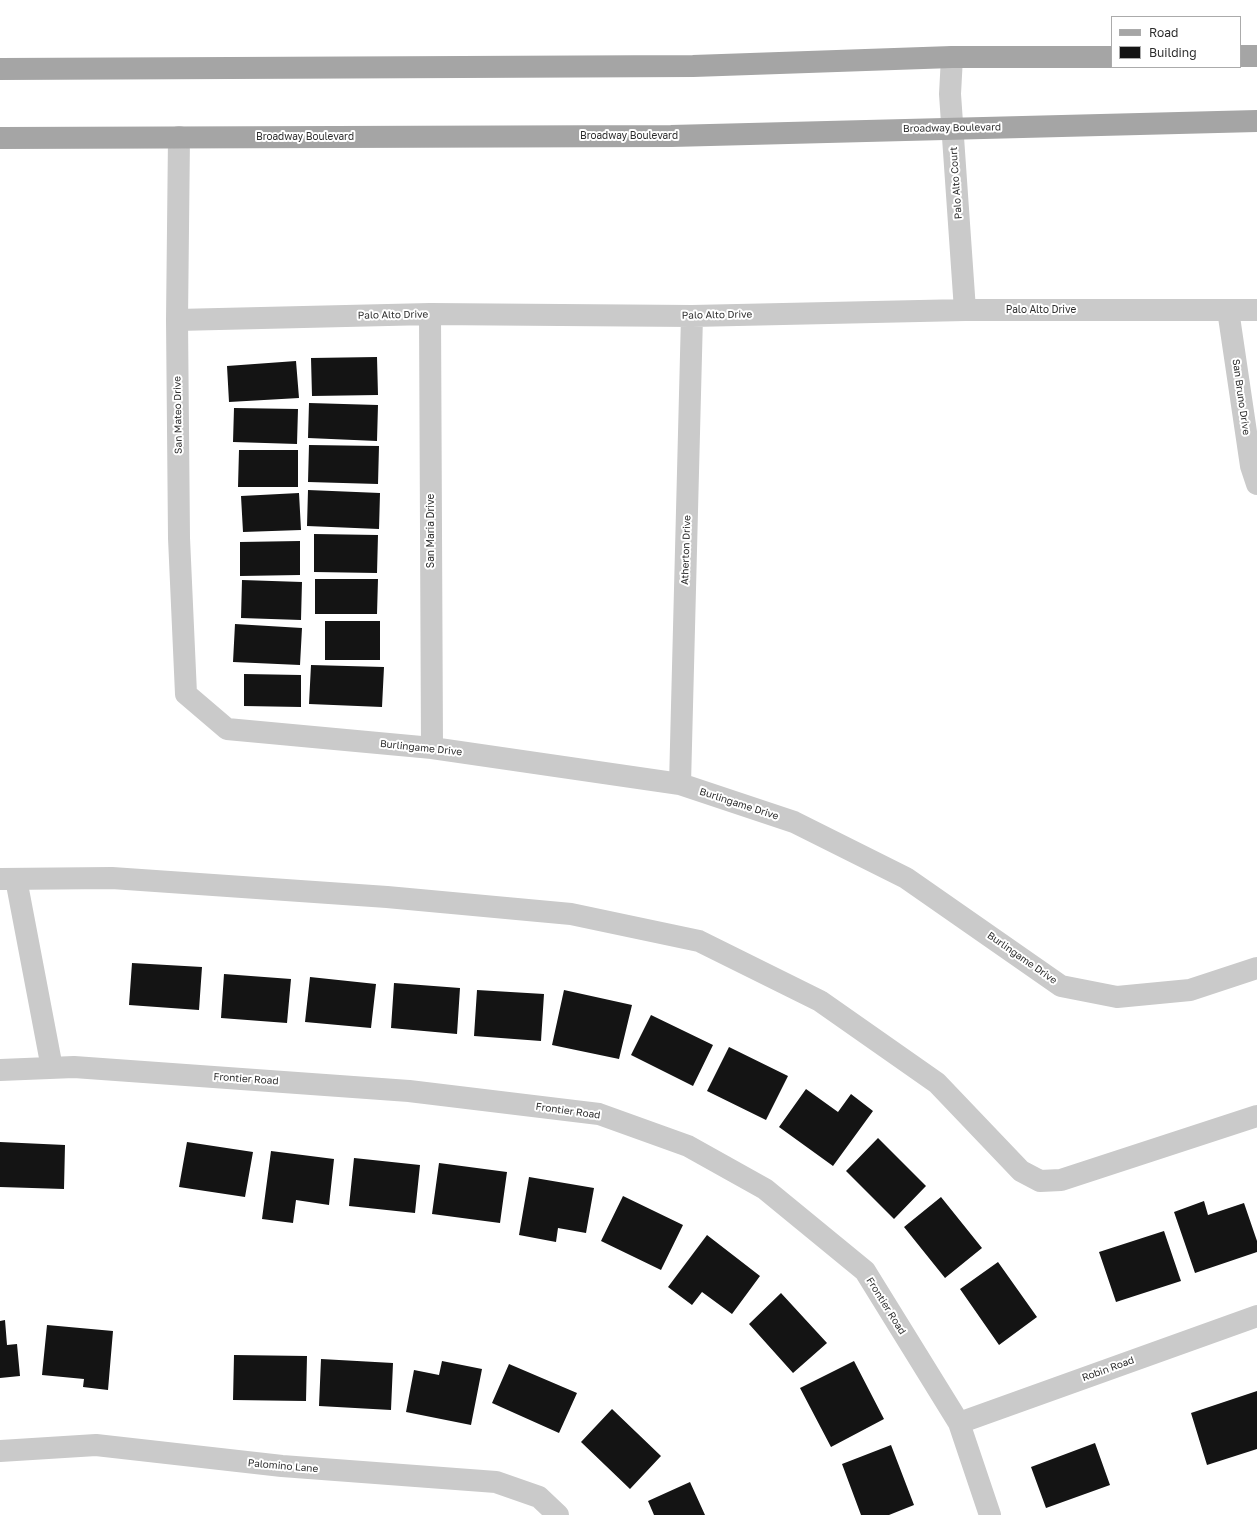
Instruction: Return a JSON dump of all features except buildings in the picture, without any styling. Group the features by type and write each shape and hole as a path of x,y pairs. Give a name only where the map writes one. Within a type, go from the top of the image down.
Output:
{"main road":[{"path":"1241,56 1257,56"},
{"path":"0,69 693,66 952,57 1111,57"},
{"name":"Broadway Boulevard","path":"0,138 671,136 1257,121"}],"street":[{"name":"Palo Alto Court","path":"952,57 950,94 965,310"},
{"name":"San Mateo Drive","path":"179,137 177,320 179,538 186,694"},
{"name":"Palo Alto Drive","path":"177,320 430,314 692,316 965,310 1257,310"},
{"name":"San Bruno Drive","path":"1228,310 1251,466 1257,484"},
{"name":"San Maria Drive","path":"430,314 432,748"},
{"name":"Atherton Drive","path":"680,784 692,316"},
{"name":"Burlingame Drive","path":"186,694 226,729 432,748 680,784 794,822 906,878 1061,986 1117,997 1190,990 1257,968"},
{"path":"52,1068 8,879 112,878 395,898 564,913 699,941 820,1001 937,1083 1021,1172 1040,1181 1061,1180 1257,1116"},
{"name":"Frontier Road","path":"0,1070 74,1067 409,1091 599,1114 688,1146 764,1189 865,1272 959,1423 990,1515"},
{"name":"Robin Road","path":"959,1423 1257,1316"},
{"name":"Palomino Lane","path":"0,1451 96,1445 282,1466 496,1482 539,1497 558,1515"}]}
